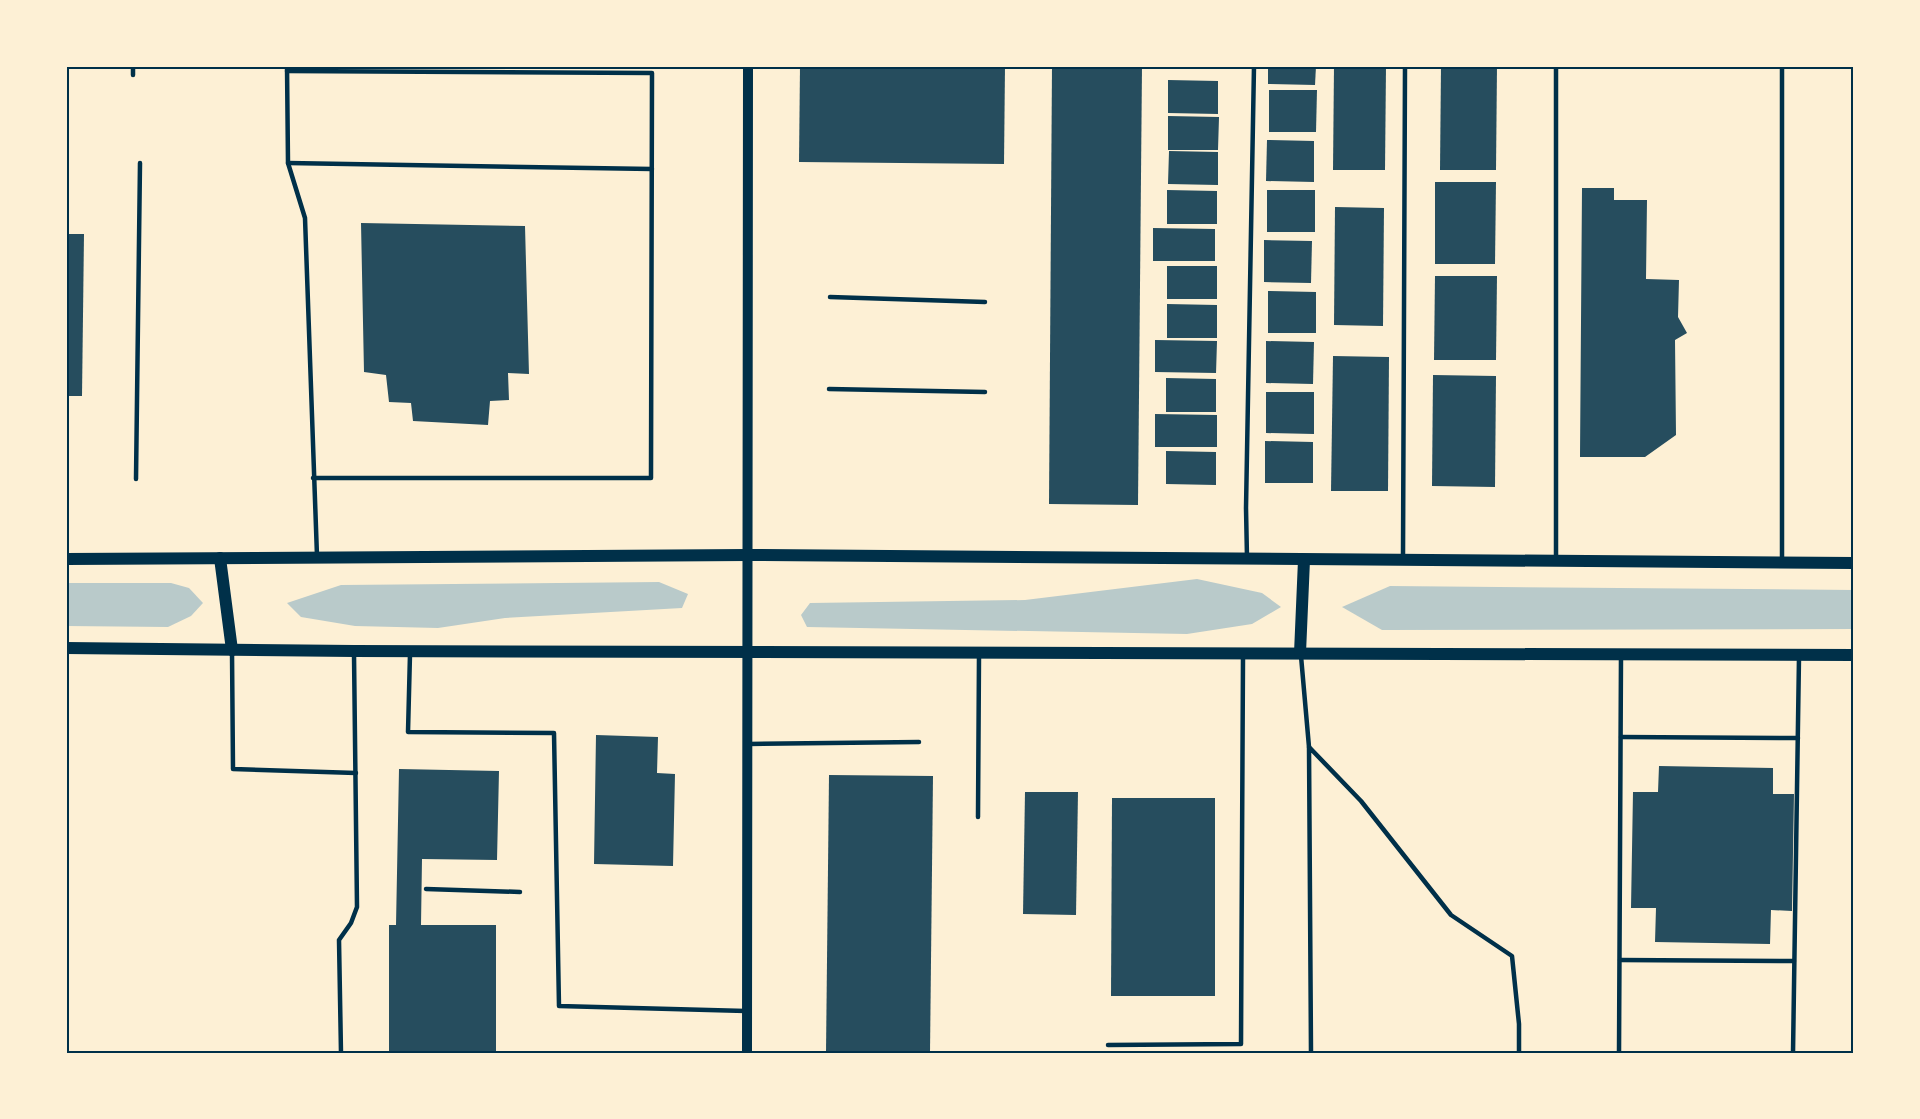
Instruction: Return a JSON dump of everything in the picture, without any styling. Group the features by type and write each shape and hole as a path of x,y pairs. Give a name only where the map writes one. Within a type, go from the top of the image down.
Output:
{"main road":[{"path":"66,559 748,555 1854,563"},
{"path":"220,558 232,650"},
{"path":"1300,653 1304,560"},
{"path":"66,648 354,651 1854,654"}],"street":[{"path":"747,1053 748,66"}],"lane":[{"path":"133,66 133,75"},
{"path":"1247,559 1254,66"},
{"path":"1403,560 1405,66"},
{"path":"1556,66 1556,562"},
{"path":"1782,66 1782,563"},
{"path":"313,478 651,478 652,73 287,68 288,163 305,218 313,478 317,557"},
{"path":"136,479 140,163"},
{"path":"288,163 652,169"},
{"path":"830,297 985,302"},
{"path":"829,389 985,392"},
{"path":"232,650 233,769 356,773"},
{"path":"341,1053 339,940 351,923 357,907 354,651"},
{"path":"410,651 408,732 554,733 559,1006 747,1011"},
{"path":"978,817 979,652"},
{"path":"1108,1045 1241,1044 1243,653"},
{"path":"1300,653 1310,747 1311,1053"},
{"path":"1793,1053 1799,654"},
{"path":"1619,1053 1621,655"},
{"path":"1621,738 1798,738"},
{"path":"748,744 919,742"},
{"path":"1310,747 1361,801 1451,915 1512,956 1519,1024 1519,1053"},
{"path":"426,889 519,892"},
{"path":"1620,960 1794,961"}],"shaded area":[{"path":"1197,579 1262,593 1281,607 1252,624 1187,634 807,627 801,615 810,603 1025,600"},
{"path":"659,582 688,594 682,608 505,618 438,628 355,626 301,617 287,603 341,585"},
{"path":"66,583 171,583 189,588 203,603 191,616 168,627 66,626"},
{"path":"1390,586 1854,590 1854,629 1382,630 1342,607"}],"building":[{"path":"800,66 1005,66 1004,164 799,162"},
{"path":"1052,66 1142,66 1138,505 1049,504"},
{"path":"1268,66 1316,66 1315,85 1268,84"},
{"path":"1334,66 1386,66 1385,170 1333,170"},
{"path":"1441,66 1497,66 1496,170 1440,170"},
{"path":"1168,80 1218,81 1218,114 1168,113"},
{"path":"1269,90 1317,90 1316,132 1269,132"},
{"path":"1168,116 1219,117 1218,150 1168,150"},
{"path":"1267,140 1314,141 1314,182 1266,181"},
{"path":"1169,151 1218,152 1218,185 1168,184"},
{"path":"1435,182 1496,182 1495,264 1435,264"},
{"path":"1582,188 1614,188 1614,200 1647,200 1646,279 1679,280 1678,317 1687,333 1675,340 1676,435 1645,457 1580,457"},
{"path":"1167,190 1217,191 1217,224 1167,224"},
{"path":"1267,190 1315,190 1315,232 1267,232"},
{"path":"1335,207 1384,208 1383,326 1334,325"},
{"path":"361,223 525,226 529,374 508,373 509,400 490,401 488,425 413,421 411,403 389,402 386,375 364,372"},
{"path":"1153,228 1215,229 1215,261 1153,261"},
{"path":"66,234 84,234 82,396 66,396"},
{"path":"1264,240 1312,241 1311,283 1264,282"},
{"path":"1167,266 1217,266 1217,299 1167,299"},
{"path":"1435,276 1497,276 1496,360 1434,360"},
{"path":"1268,291 1316,292 1316,333 1268,333"},
{"path":"1167,304 1217,305 1217,338 1167,338"},
{"path":"1155,340 1217,341 1216,373 1155,372"},
{"path":"1266,341 1314,342 1313,384 1266,383"},
{"path":"1333,356 1389,357 1388,491 1331,491"},
{"path":"1433,375 1496,376 1495,487 1432,486"},
{"path":"1166,378 1216,379 1216,412 1166,412"},
{"path":"1266,392 1314,392 1314,434 1266,433"},
{"path":"1155,414 1217,415 1217,447 1155,447"},
{"path":"1265,441 1313,442 1313,483 1265,483"},
{"path":"1166,451 1216,452 1216,485 1166,484"},
{"path":"596,735 658,737 657,773 675,774 673,866 594,864"},
{"path":"1659,766 1773,768 1773,794 1794,794 1792,911 1771,910 1770,944 1655,942 1656,908 1631,908 1633,792 1658,792"},
{"path":"399,769 499,771 497,860 422,859 421,925 496,925 496,1053 389,1053 389,925 396,925"},
{"path":"829,775 933,776 930,1053 826,1053"},
{"path":"1025,792 1078,792 1076,915 1023,914"},
{"path":"1112,798 1215,798 1215,996 1111,996"}]}
